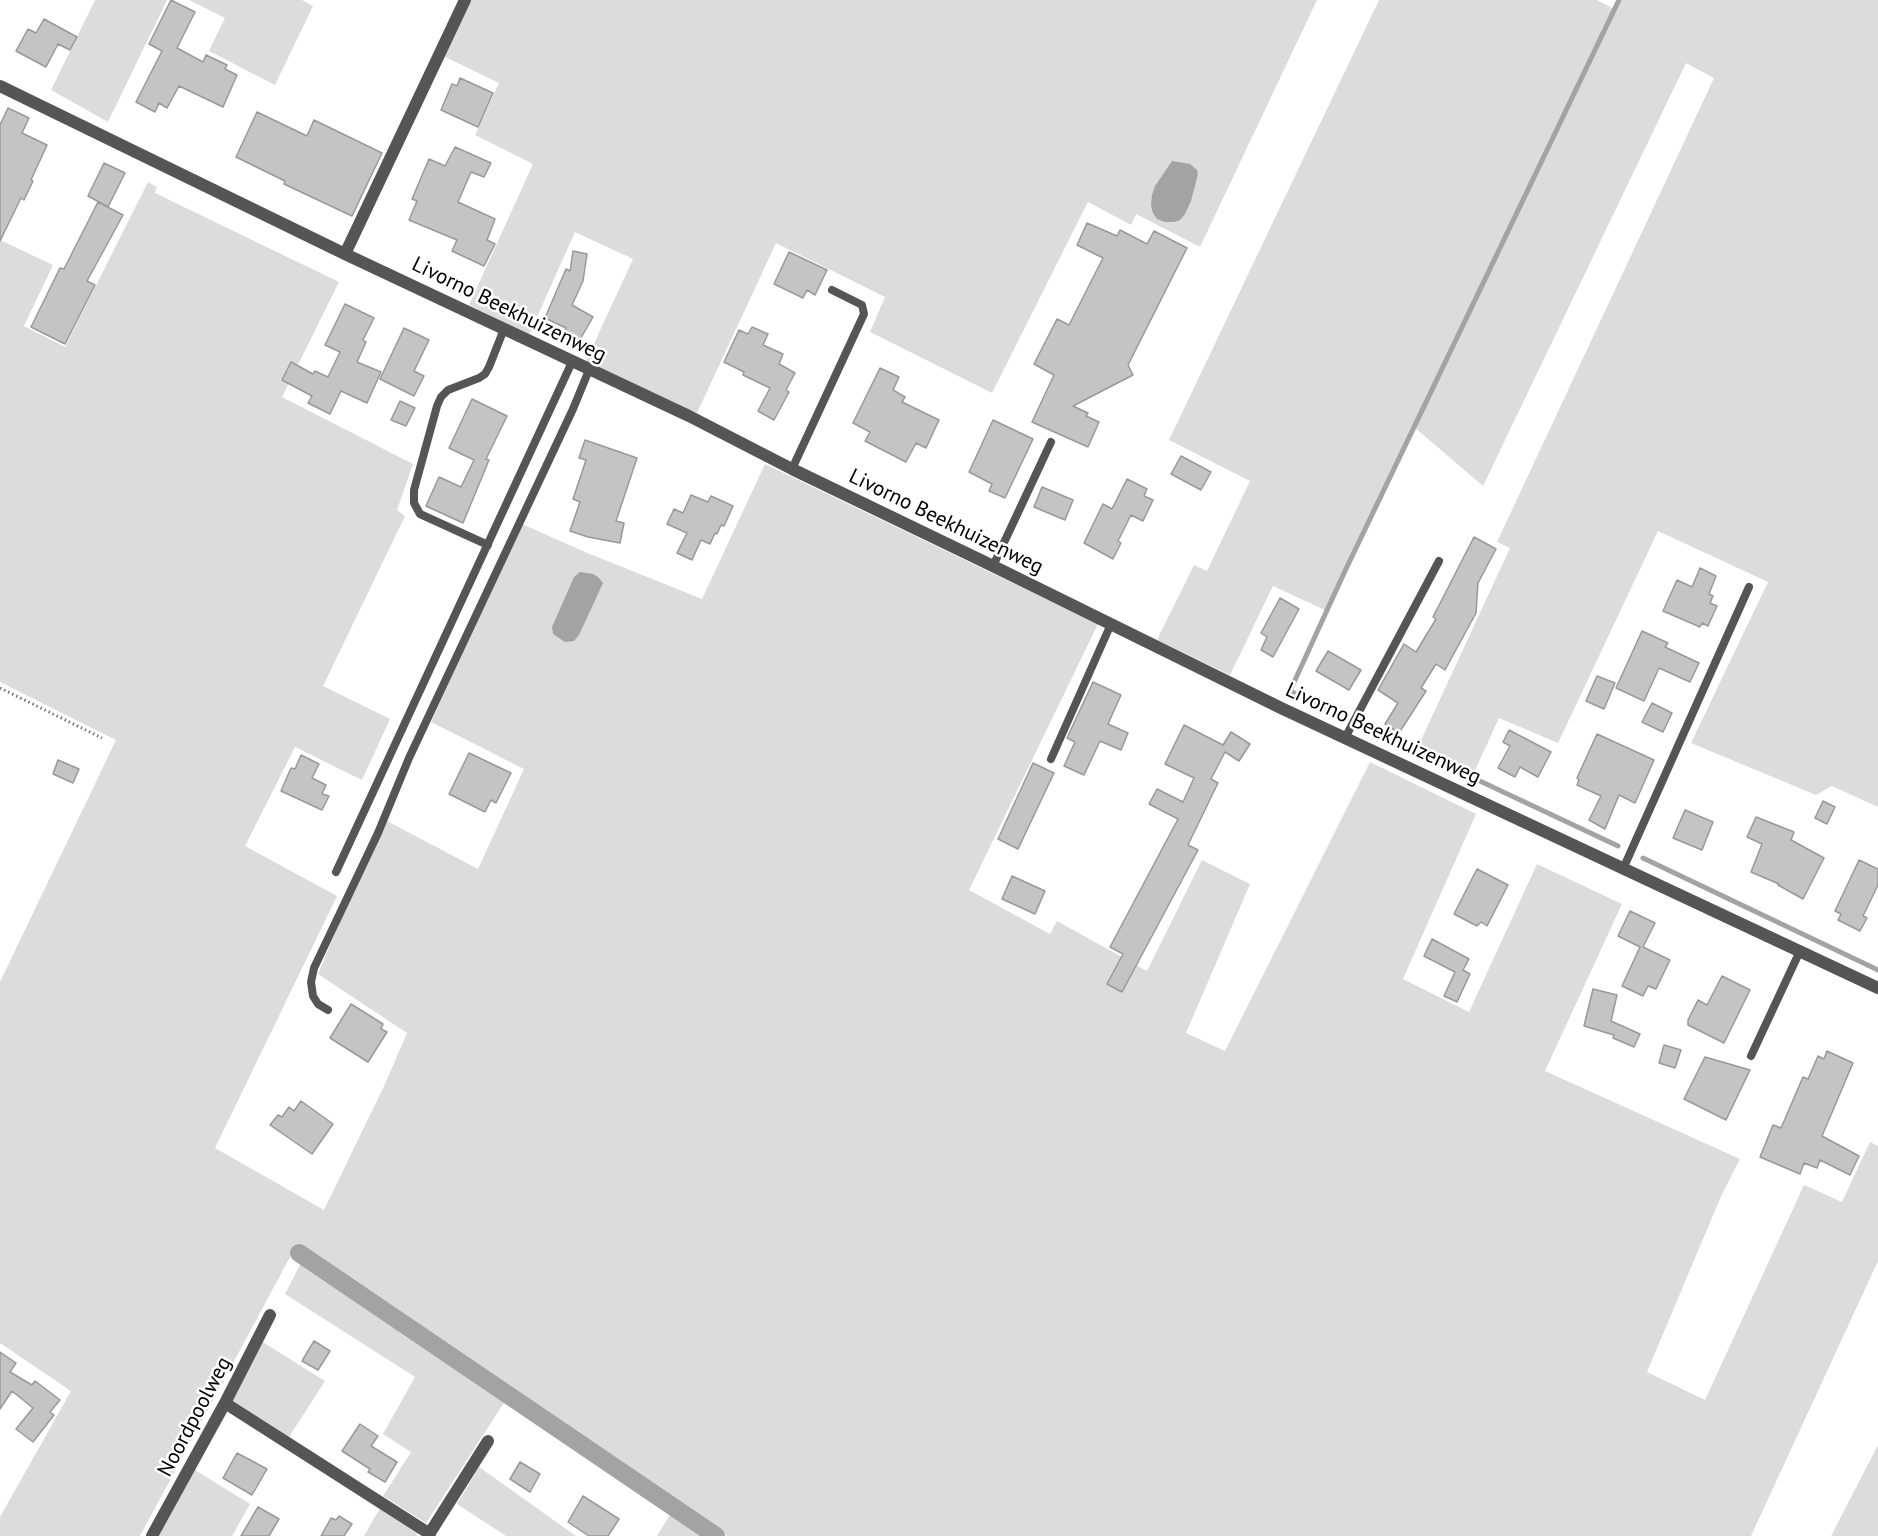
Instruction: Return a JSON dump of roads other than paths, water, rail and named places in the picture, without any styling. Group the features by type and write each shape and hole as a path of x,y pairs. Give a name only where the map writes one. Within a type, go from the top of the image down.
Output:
{"street":[{"path":"345,254 465,0"},
{"name":"Livorno Beekhuizenweg","path":"0,86 345,254 689,416 792,469 1345,738 1878,988"},
{"name":"Noordpoolweg","path":"152,1536 270,1315"},
{"path":"225,1403 429,1535 488,1441"}],"lane":[{"path":"792,469 864,314 862,305 832,290"},
{"path":"488,545 420,514 414,503 414,490 441,397 448,390 485,374 504,329"},
{"path":"336,872 572,362"},
{"path":"328,1010 318,1005 313,996 311,982 314,968 589,370"},
{"path":"993,566 1051,442"},
{"path":"1345,738 1439,561"},
{"path":"1623,868 1749,587"},
{"path":"1051,759 1111,624"},
{"path":"1751,1056 1800,951"}],"waterway":[{"path":"1332,713 1290,691 1345,571 1619,0"},
{"path":"1363,726 1618,846"},
{"path":"1643,858 1878,970"},
{"path":"299,1253 716,1536"}]}
